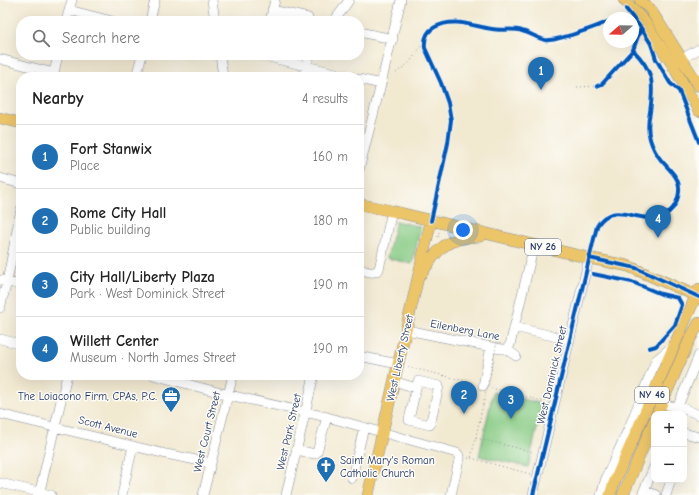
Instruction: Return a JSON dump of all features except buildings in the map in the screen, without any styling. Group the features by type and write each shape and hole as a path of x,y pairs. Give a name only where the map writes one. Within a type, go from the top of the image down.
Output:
{"main road":[{"path":"624,0 644,21 672,64 699,111"},
{"path":"640,0 651,4 699,86"},
{"path":"644,21 651,4"},
{"path":"0,118 16,122"},
{"name":"NY 26","path":"364,205 636,268 698,294"},
{"name":"West Liberty Street","path":"368,495 431,221"},
{"path":"418,279 440,248 449,242 463,237 498,236"},
{"name":"NY 46","path":"610,495 674,344 698,294"},
{"name":"NY 46","path":"658,411 689,341 699,323"},
{"path":"623,495 651,428"}],"street":[{"path":"67,16 72,0"},
{"path":"151,16 155,0"},
{"path":"212,0 214,16"},
{"path":"271,16 275,0"},
{"path":"338,16 349,0"},
{"path":"364,150 382,84 401,0"},
{"path":"69,10 92,16"},
{"path":"272,10 299,16"},
{"path":"364,33 392,39"},
{"path":"672,64 699,49"},
{"path":"0,59 44,72"},
{"path":"55,72 57,60"},
{"path":"137,72 141,60"},
{"path":"220,60 222,72"},
{"path":"281,60 331,72"},
{"path":"304,72 308,60"},
{"path":"364,80 382,84"},
{"path":"364,133 368,134"},
{"path":"0,178 16,183"},
{"path":"364,270 373,272 379,269 392,211"},
{"path":"0,308 3,281 16,229"},
{"name":"Eilenberg Lane","path":"406,330 491,348 506,348 510,345 534,245"},
{"name":"West Dominick Street","path":"533,495 589,258"},
{"path":"3,281 16,284"},
{"path":"514,327 570,340"},
{"path":"0,339 16,343"},
{"path":"601,495 606,478 630,425 656,360 674,344"},
{"path":"483,386 491,348"},
{"path":"506,348 516,356"},
{"path":"678,406 699,355"},
{"path":"364,357 398,364"},
{"path":"39,494 66,380"},
{"path":"172,380 229,395 327,417 457,453 459,456 451,495"},
{"name":"West Court Street","path":"203,495 232,380"},
{"name":"West Park Street","path":"286,495 313,380"},
{"path":"394,381 416,388"},
{"path":"418,381 439,386 430,425 409,420 416,388 418,381"},
{"path":"662,403 673,407 678,406 699,415"},
{"name":"Scott Avenue","path":"0,414 210,463"},
{"path":"297,450 311,454 315,454 317,452 327,417"},
{"path":"352,478 364,427"},
{"path":"687,434 699,437"},
{"path":"122,495 133,446"},
{"path":"651,474 643,493 656,495"},
{"path":"0,483 39,494 51,495"},
{"path":"666,495 670,483"}],"path":[{"path":"425,39 425,48"},
{"path":"396,73 410,62 425,39"},
{"path":"577,87 597,86 602,84"},
{"path":"438,237 440,231"},
{"path":"471,458 498,338"},
{"path":"476,438 543,454"},
{"path":"459,456 532,475 531,482"}],"green space":[{"path":"396,221 421,227 412,264 387,258"},
{"path":"493,392 539,403 539,405 542,406 528,467 479,456"}],"cycle path":[{"path":"626,9 651,44 656,59 670,83 679,91 699,142"},
{"path":"431,221 448,143 451,120 448,103 441,83 425,48 425,41 428,33 435,27 442,24 456,22 496,30 518,30 545,40 550,40 558,39 603,23"},
{"path":"597,86 602,84 633,50 641,28"},
{"path":"533,495 597,226 605,217 614,214 644,218 664,216 673,208 678,197 679,185 675,176 657,155 650,139 648,125 652,93 651,78 649,71 633,50"},
{"path":"589,258 636,268 699,297"},
{"path":"593,274 632,282 661,294 678,298 682,305 675,325 656,346 649,348"}],"place":[{"name":"Fort Stanwix","path":"541,90"},
{"name":"Willett Center","path":"658,238"},
{"name":"The Loiacono Firm, CPAs, P.C.","path":"171,413"},
{"name":"Rome City Hall","path":"464,414"},
{"name":"City Hall/Liberty Plaza","path":"511,419"},
{"name":"Saint Mary's Roman Catholic Church","path":"326,483"}]}
